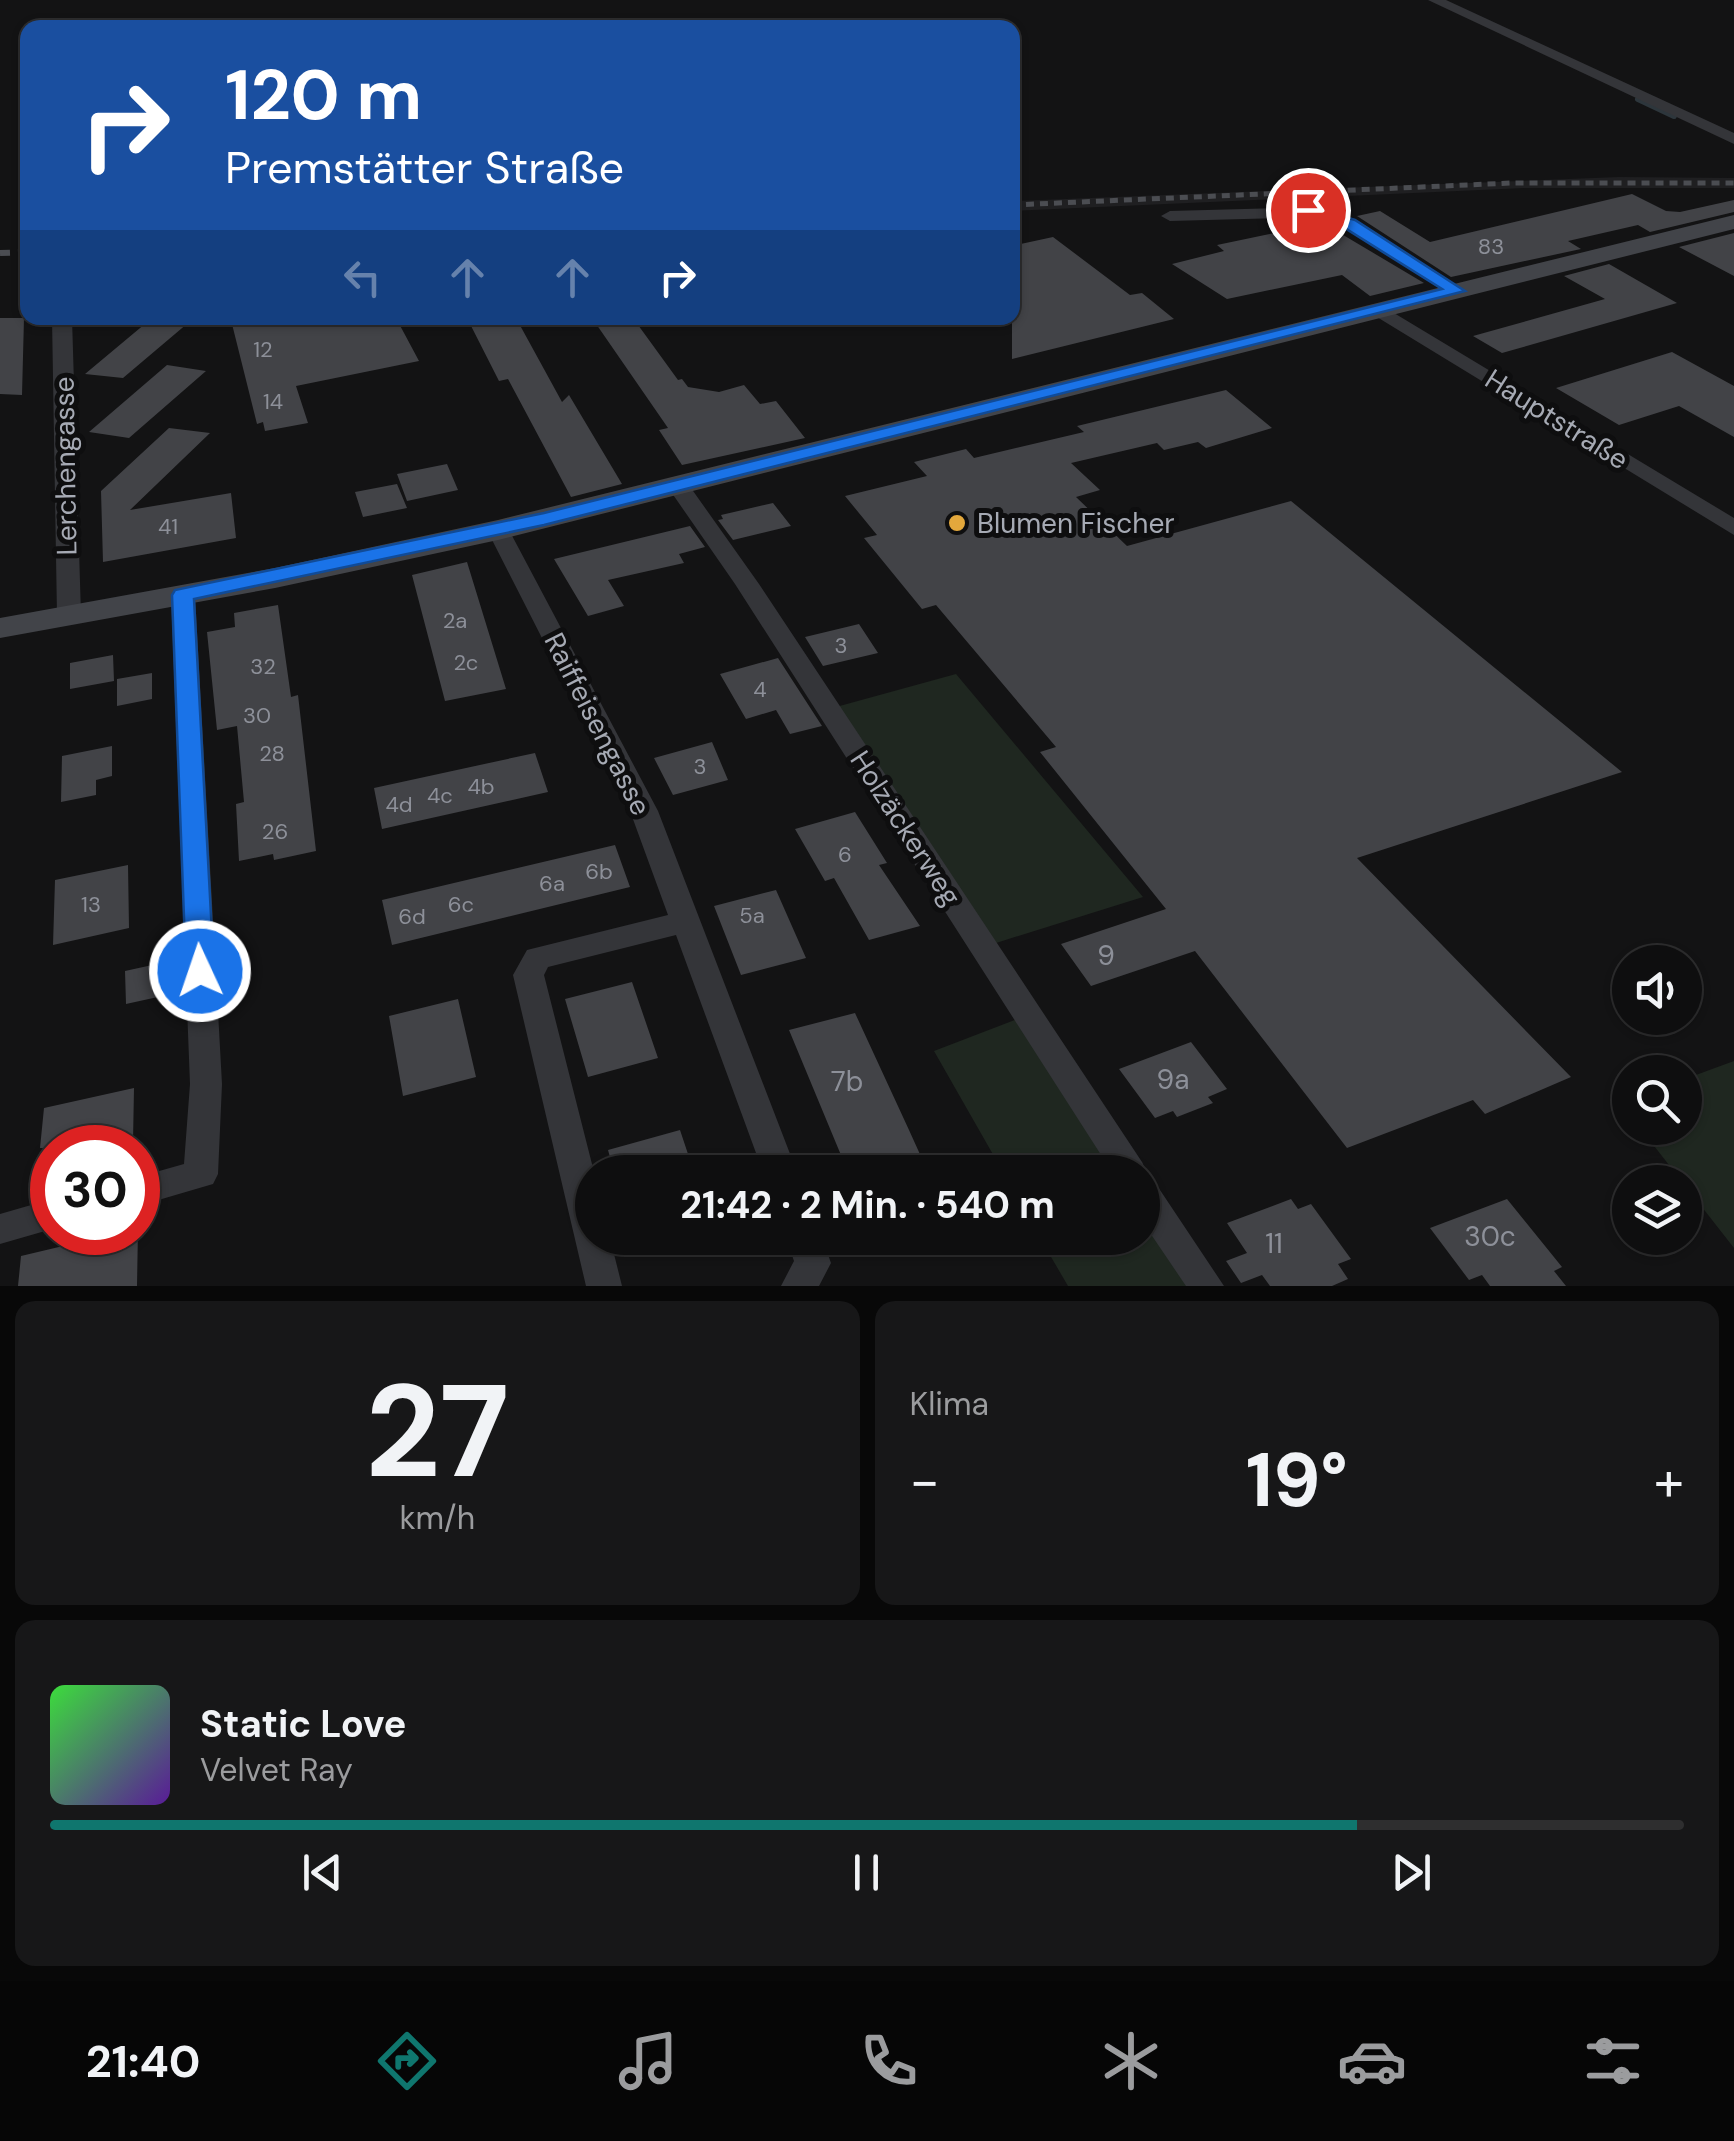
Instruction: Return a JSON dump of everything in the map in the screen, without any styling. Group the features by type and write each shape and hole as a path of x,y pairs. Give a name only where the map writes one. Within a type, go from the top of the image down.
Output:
{"main road":[{"path":"0,628 498,530 1734,222"}],"street":[{"path":"1436,0 1734,139"},
{"path":"1170,216 1321,212 1349,223 1456,291"},
{"name":"Hauptstraße","path":"1379,310 1734,528"},
{"name":"Lerchengasse","path":"62,325 69,615"},
{"name":"Holzäckerweg","path":"678,486 747,584 1119,1155"},
{"name":"Raiffeisengasse","path":"498,530 644,810 774,1155"},
{"path":"160,1186 201,1174 204,1141 206,1084 183,595"},
{"path":"604,1286 528,976 538,958 686,922"},
{"path":"1160,1218 1206,1286"},
{"path":"0,1228 30,1220"},
{"path":"798,1286 813,1263 810,1255"}],"shaded area":[{"path":"1619,177 1734,178 1734,188 1524,188 1020,211 1020,201"},
{"path":"956,674 1143,897 996,943 836,707"},
{"path":"1020,1018 1109,1155 993,1155 934,1051"},
{"path":"1734,1061 1734,1248 1702,1207 1702,1165 1669,1165 1653,1145 1702,1145 1702,1073"},
{"path":"1160,1234 1193,1286 1068,1286 1050,1255 1160,1255"}],"building":[{"path":"1632,194 1666,211 1680,212 1734,200 1734,212 1650,232 1638,225 1568,241 1581,249 1451,277 1357,216 1380,211 1430,242"},
{"path":"1323,223 1424,283 1370,296 1342,275 1227,299 1172,264 1224,251 1217,245"},
{"path":"1734,233 1734,276 1679,247"},
{"path":"1053,237 1130,295 1142,293 1174,319 1012,359 1012,325 1020,325 1020,244"},
{"path":"1609,264 1677,303 1502,353 1473,336 1605,299 1564,276"},
{"path":"0,318 20,318 20,325 24,325 22,395 0,394"},
{"path":"144,325 186,325 123,378 85,374"},
{"path":"232,325 400,325 419,361 296,386 308,423 265,431 263,422 257,424"},
{"path":"471,325 520,325 562,402 569,395 622,484 571,497 508,379 499,381"},
{"path":"597,325 638,325 678,380 682,379 688,387 719,392 744,385 760,404 776,401 805,438 682,465 659,430 668,428"},
{"path":"1672,352 1734,386 1734,437 1679,406 1619,425 1556,388"},
{"path":"167,365 206,371 129,438 89,432"},
{"path":"1226,390 1272,428 1206,448 1198,442 1164,450 1157,443 1071,463 1100,490 1076,497 1127,546 1291,501 1622,772 1357,858 1571,1077 1485,1114 1473,1100 1347,1148 1195,951 1091,986 1061,944 1166,909 1040,752 1056,747 936,605 922,609 864,538 877,535 845,496 927,476 914,462 966,449 974,458 1084,432 1077,426"},
{"path":"169,428 210,433 130,510 231,493 236,538 103,562 101,491"},
{"path":"447,464 458,490 407,501 397,474"},
{"path":"397,484 407,508 363,517 355,492"},
{"path":"773,503 791,526 733,540 718,520 723,519 721,515"},
{"path":"690,526 705,547 679,554 684,563 608,580 624,606 588,616 554,559"},
{"path":"467,562 506,689 445,701 412,575"},
{"path":"278,605 291,697 298,695 316,851 274,860 273,854 239,861 236,804 244,802 237,726 217,730 207,632 235,627 234,613"},
{"path":"859,624 878,653 823,666 805,637"},
{"path":"113,655 114,681 70,689 70,663"},
{"path":"778,658 822,726 790,734 776,710 746,719 720,674"},
{"path":"152,673 152,699 117,706 117,679"},
{"path":"712,742 728,780 673,795 654,758"},
{"path":"112,746 112,776 96,780 96,795 61,802 62,756"},
{"path":"535,753 548,792 382,829 374,788"},
{"path":"855,812 887,863 879,865 920,926 869,940 834,878 825,881 795,829"},
{"path":"615,845 630,887 392,945 382,900"},
{"path":"128,865 129,928 53,945 55,880"},
{"path":"776,890 806,958 741,975 714,906"},
{"path":"166,962 167,995 126,1004 125,971"},
{"path":"632,982 658,1058 588,1077 565,999"},
{"path":"458,999 476,1077 403,1096 389,1016"},
{"path":"855,1013 920,1155 841,1155 789,1030"},
{"path":"1191,1042 1227,1089 1208,1097 1213,1103 1177,1117 1173,1111 1155,1118 1119,1069"},
{"path":"134,1088 133,1125 42,1125 44,1108"},
{"path":"680,1130 688,1155 609,1155 608,1150"},
{"path":"1291,1199 1298,1209 1311,1204 1351,1259 1338,1264 1348,1279 1332,1286 1270,1286 1262,1275 1241,1283 1226,1261 1247,1253 1227,1223"},
{"path":"1507,1199 1562,1267 1554,1271 1566,1286 1490,1286 1482,1275 1469,1280 1430,1228"},
{"path":"138,1255 137,1286 18,1286 21,1256"}],"waterway":[{"path":"1638,99 1674,116"}],"railway":[{"path":"1020,205 1512,183 1734,183"},
{"path":"0,253 20,252"}],"place":[{"name":"Blumen Fischer","path":"957,523"}],"route":[{"path":"200,971 183,595 544,519 1456,291 1349,223 1308,210"}]}
